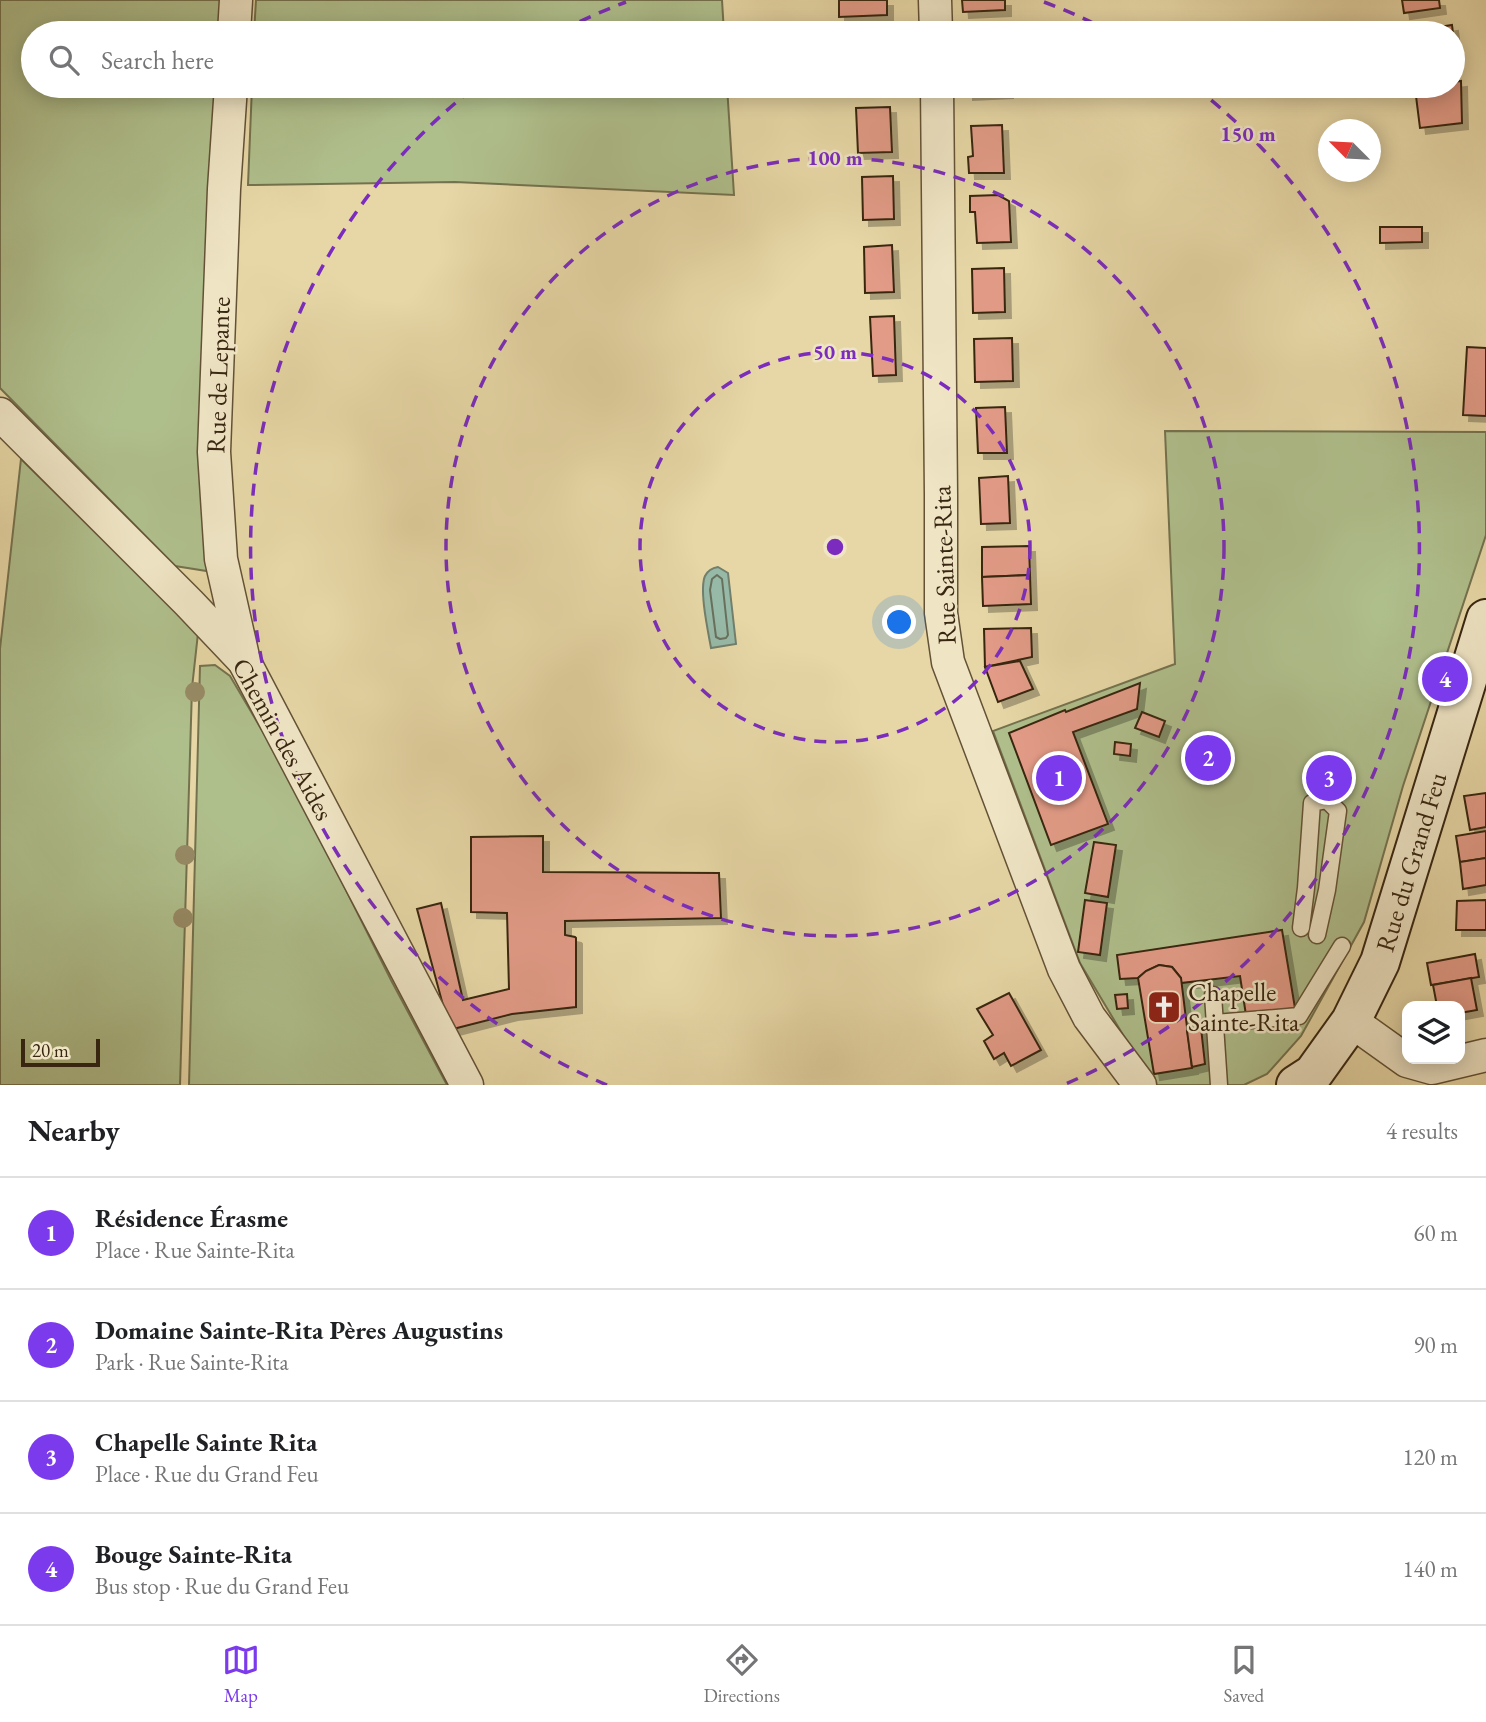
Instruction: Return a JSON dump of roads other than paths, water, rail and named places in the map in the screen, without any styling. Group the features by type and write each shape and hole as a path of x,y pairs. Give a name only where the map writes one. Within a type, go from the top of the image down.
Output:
{"street":[{"path":"235,21 236,0"},
{"path":"936,0 936,21"},
{"name":"Rue de Lepante","path":"230,98 214,452 222,559 244,662"},
{"name":"Rue Sainte-Rita","path":"937,98 941,613 948,662 1064,970 1089,1017 1140,1085"},
{"name":"Chemin des Aides","path":"0,414 189,603 244,662 467,1085"},
{"name":"Rue du Grand Feu","path":"1296,1085 1312,1074 1352,1021 1380,962 1483,639"},
{"path":"1352,1021 1407,1061 1432,1068 1486,1055"},
{"path":"1413,1085 1486,1069"}],"lane":[{"path":"1301,928 1312,803 1327,800 1338,811 1327,890 1317,935"},
{"path":"1215,1023 1299,1016 1342,946"},
{"path":"1213,995 1219,1085"}],"water":[{"path":"718,567 728,573 736,644 711,648 703,582 707,572"}],"place":[{"name":"Bouge Sainte-Rita","path":"1445,679"},
{"name":"Domaine Sainte-Rita Pères Augustins","path":"1208,758"},
{"name":"Résidence Érasme","path":"1059,778"},
{"name":"Chapelle Sainte Rita","path":"1329,778"},
{"name":"Chapelle Sainte-Rita","path":"1164,1007"}]}
